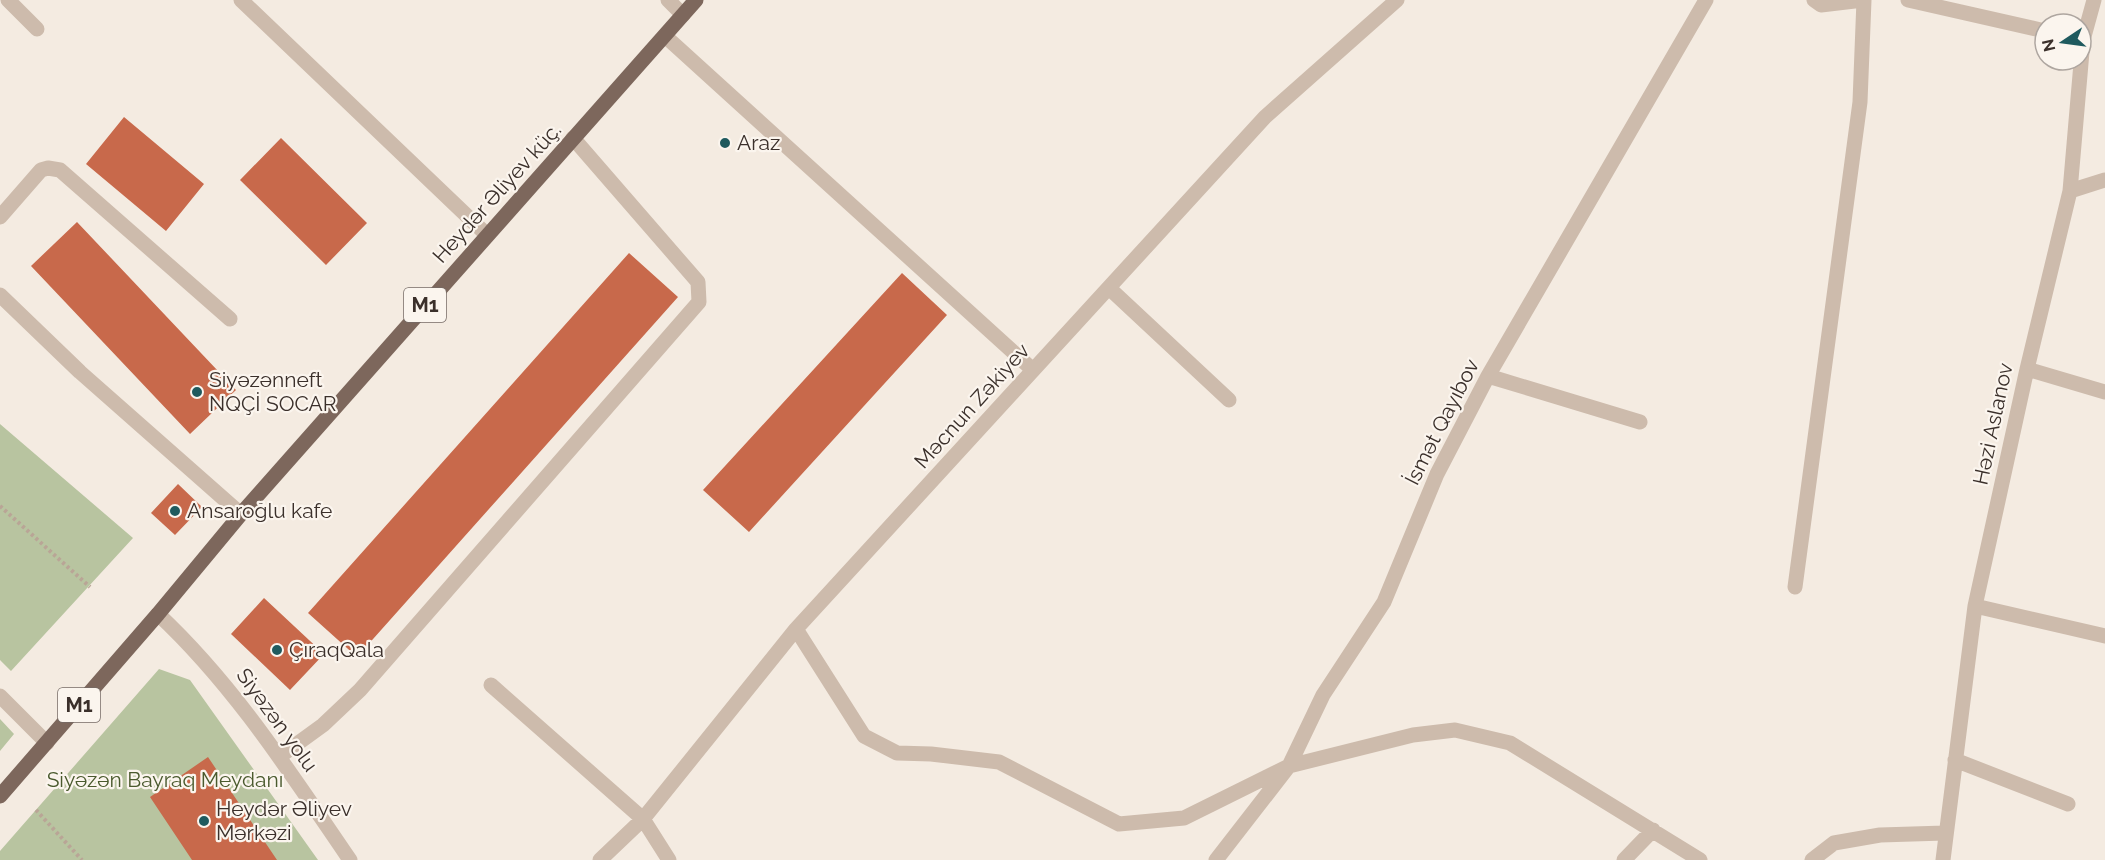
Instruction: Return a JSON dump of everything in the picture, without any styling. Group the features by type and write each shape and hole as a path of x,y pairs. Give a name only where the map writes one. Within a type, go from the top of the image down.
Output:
{"main road":[{"name":"Heydər Əliyev küç.","path":"0,796 158,614 241,514 696,0"}],"street":[{"path":"8,0 37,29"},
{"path":"241,0 488,235"},
{"path":"668,0 683,15"},
{"name":"Məcnun Zəkiyev","path":"600,860 644,819 796,629 1265,117 1397,0"},
{"name":"İsmət Qayıbov","path":"1216,860 1289,765 1323,695 1384,602 1437,474 1488,376 1706,0"},
{"path":"1795,587 1860,102 1863,0 1821,5 1814,0"},
{"path":"1908,0 2033,28"},
{"path":"665,36 1033,370"},
{"name":"Həzi Aslanov","path":"1943,860 1975,606 2027,369 2070,191 2079,72"},
{"path":"279,757 323,725 360,690 699,302 698,282 573,138"},
{"path":"0,217 41,171 48,168 60,170 230,319"},
{"path":"2070,191 2105,180"},
{"path":"1109,288 1229,400"},
{"path":"0,295 80,372 241,514"},
{"path":"2027,369 2105,392"},
{"path":"1488,376 1640,422"},
{"path":"1975,606 2105,636"},
{"name":"Siyəzən yolu","path":"158,614 216,672 279,757 350,860"},
{"path":"796,629 864,736 897,753 931,754 999,762 1119,824 1184,818 1289,765 1413,735 1455,730 1510,743 1700,860"},
{"path":"491,685 644,819 669,860"},
{"path":"0,696 47,743"},
{"path":"1955,760 2068,804"},
{"path":"1624,860 1653,830"},
{"path":"1812,860 1834,843 1880,835 1945,833"}],"path":[{"path":"0,506 90,587"},
{"path":"36,810 81,860"}],"green space":[{"path":"0,424 133,538 11,671 0,660"},
{"name":"Siyəzən Bayraq Meydanı","path":"159,669 190,680 318,860 0,860 0,851"},
{"path":"0,719 14,734 0,751"}],"building":[{"path":"124,117 204,184 166,231 86,164"},
{"path":"281,138 367,223 326,265 240,180"},
{"path":"77,222 236,390 190,434 31,266"},
{"path":"629,253 678,297 357,657 308,613"},
{"path":"902,273 947,315 749,532 703,490"},
{"path":"178,484 202,507 175,535 151,513"},
{"path":"264,598 324,654 290,690 231,634"},
{"path":"208,757 277,860 192,860 150,797"}],"place":[{"name":"Araz","path":"725,143"},
{"name":"Siyəzənneft NQÇİ SOCAR","path":"197,392"},
{"name":"Ansaroğlu kafe","path":"175,511"},
{"name":"ÇıraqQala","path":"277,650"},
{"name":"Heydər Əliyev Mərkəzi","path":"204,821"}]}
